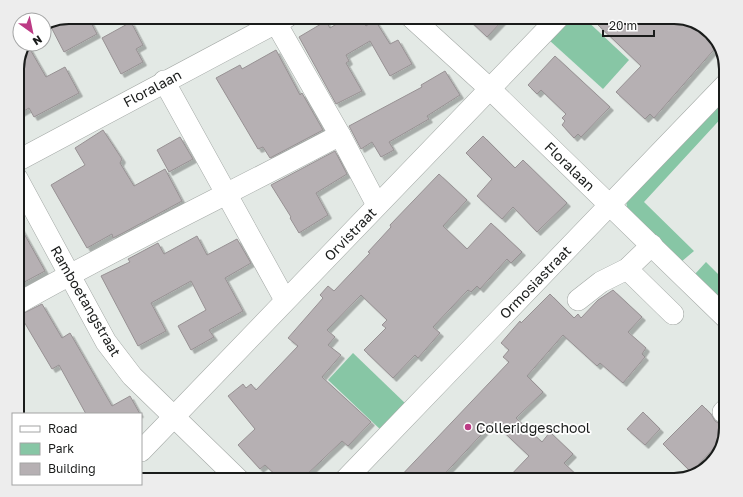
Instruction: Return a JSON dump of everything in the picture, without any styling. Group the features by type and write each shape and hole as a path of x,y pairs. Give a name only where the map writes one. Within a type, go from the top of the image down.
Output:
{"street":[{"name":"Floralaan","path":"24,157 164,81 273,24"},
{"path":"283,24 377,205"},
{"name":"Floralaan","path":"419,24 490,89 719,311"},
{"name":"Orvistraat","path":"142,450 552,24"},
{"path":"164,81 285,300"},
{"name":"Ormosiastraat","path":"352,473 719,91"},
{"path":"24,300 70,274 227,195 340,135"},
{"name":"Ramboetangstraat","path":"24,191 106,342 132,376 232,473"},
{"path":"578,300 601,282 627,269 652,245"},
{"path":"627,269 673,314"}],"green space":[{"path":"564,24 590,24 629,60 603,89 549,40"},
{"path":"719,103 719,121 644,202 694,251 681,262 627,207 626,201"},
{"path":"706,262 719,275 719,298 695,274"},
{"path":"353,353 407,405 382,431 328,380"}],"building":[{"path":"63,24 92,24 97,34 64,52 52,27"},
{"path":"127,24 132,24 143,45 136,49 143,62 121,74 102,38"},
{"path":"321,24 328,24 330,28 337,24 365,24 366,26 369,24 378,24 390,44 398,40 412,64 390,76 370,41 346,55 349,61 346,63 362,91 336,104 299,37"},
{"path":"473,24 499,24 487,37"},
{"path":"597,24 680,24 691,27 706,37 715,49 654,118 650,114 645,119 616,92 641,66"},
{"path":"276,50 300,95 302,93 323,130 270,158 263,147 258,149 216,78 240,65 242,69"},
{"path":"28,52 32,52 46,77 65,67 79,93 34,117 29,108 24,111 24,66"},
{"path":"555,56 610,107 581,137 578,134 574,138 562,125 565,121 562,118 566,114 541,90 537,94 528,85"},
{"path":"445,71 460,95 427,116 429,119 389,142 394,150 381,157 372,142 361,149 349,126 422,87 421,85"},
{"path":"103,130 122,159 120,163 134,186 165,169 182,201 113,238 112,234 87,248 51,185 85,165 75,148"},
{"path":"483,136 515,168 523,160 567,203 537,232 513,207 502,219 477,196 492,179 466,153"},
{"path":"180,137 193,159 169,172 157,150"},
{"path":"335,151 347,174 316,193 328,215 299,233 271,185"},
{"path":"439,174 467,200 443,226 467,249 491,223 522,252 511,263 507,259 480,289 477,286 471,292 468,290 433,327 440,333 418,358 415,355 393,378 364,350 386,328 382,325 387,320 361,295 327,330 335,337 328,345 341,355 322,377 371,422 348,446 342,441 308,473 274,473 265,465 260,469 238,445 255,429 228,396 243,384 246,388 251,384 256,390 298,346 288,338 323,298 320,295 328,286 334,291 370,253 368,252 391,227 390,225"},
{"path":"24,234 45,271 24,282"},
{"path":"197,236 207,255 237,239 251,263 225,278 243,311 209,330 214,337 191,350 178,326 206,310 191,281 151,303 166,331 138,346 101,276 130,262 128,259 158,243 164,254"},
{"path":"613,290 642,317 628,332 646,348 642,354 645,357 623,383 600,363 597,366 563,335 527,376 543,392 516,418 542,442 550,432 573,454 564,463 575,473 513,473 529,456 493,422 446,473 404,473 509,362 503,357 509,350 501,343 520,321 521,323 550,294 574,318 578,314 581,318 598,300"},
{"path":"42,304 62,338 70,333 112,406 130,396 139,413 85,413 59,365 52,369 24,322 24,313"},
{"path":"702,405 711,414 715,421 719,424 719,434 716,445 696,467 690,471 663,444"},
{"path":"643,412 660,429 645,445 627,429"}],"place":[{"name":"Colleridgeschool","path":"468,427"}]}
